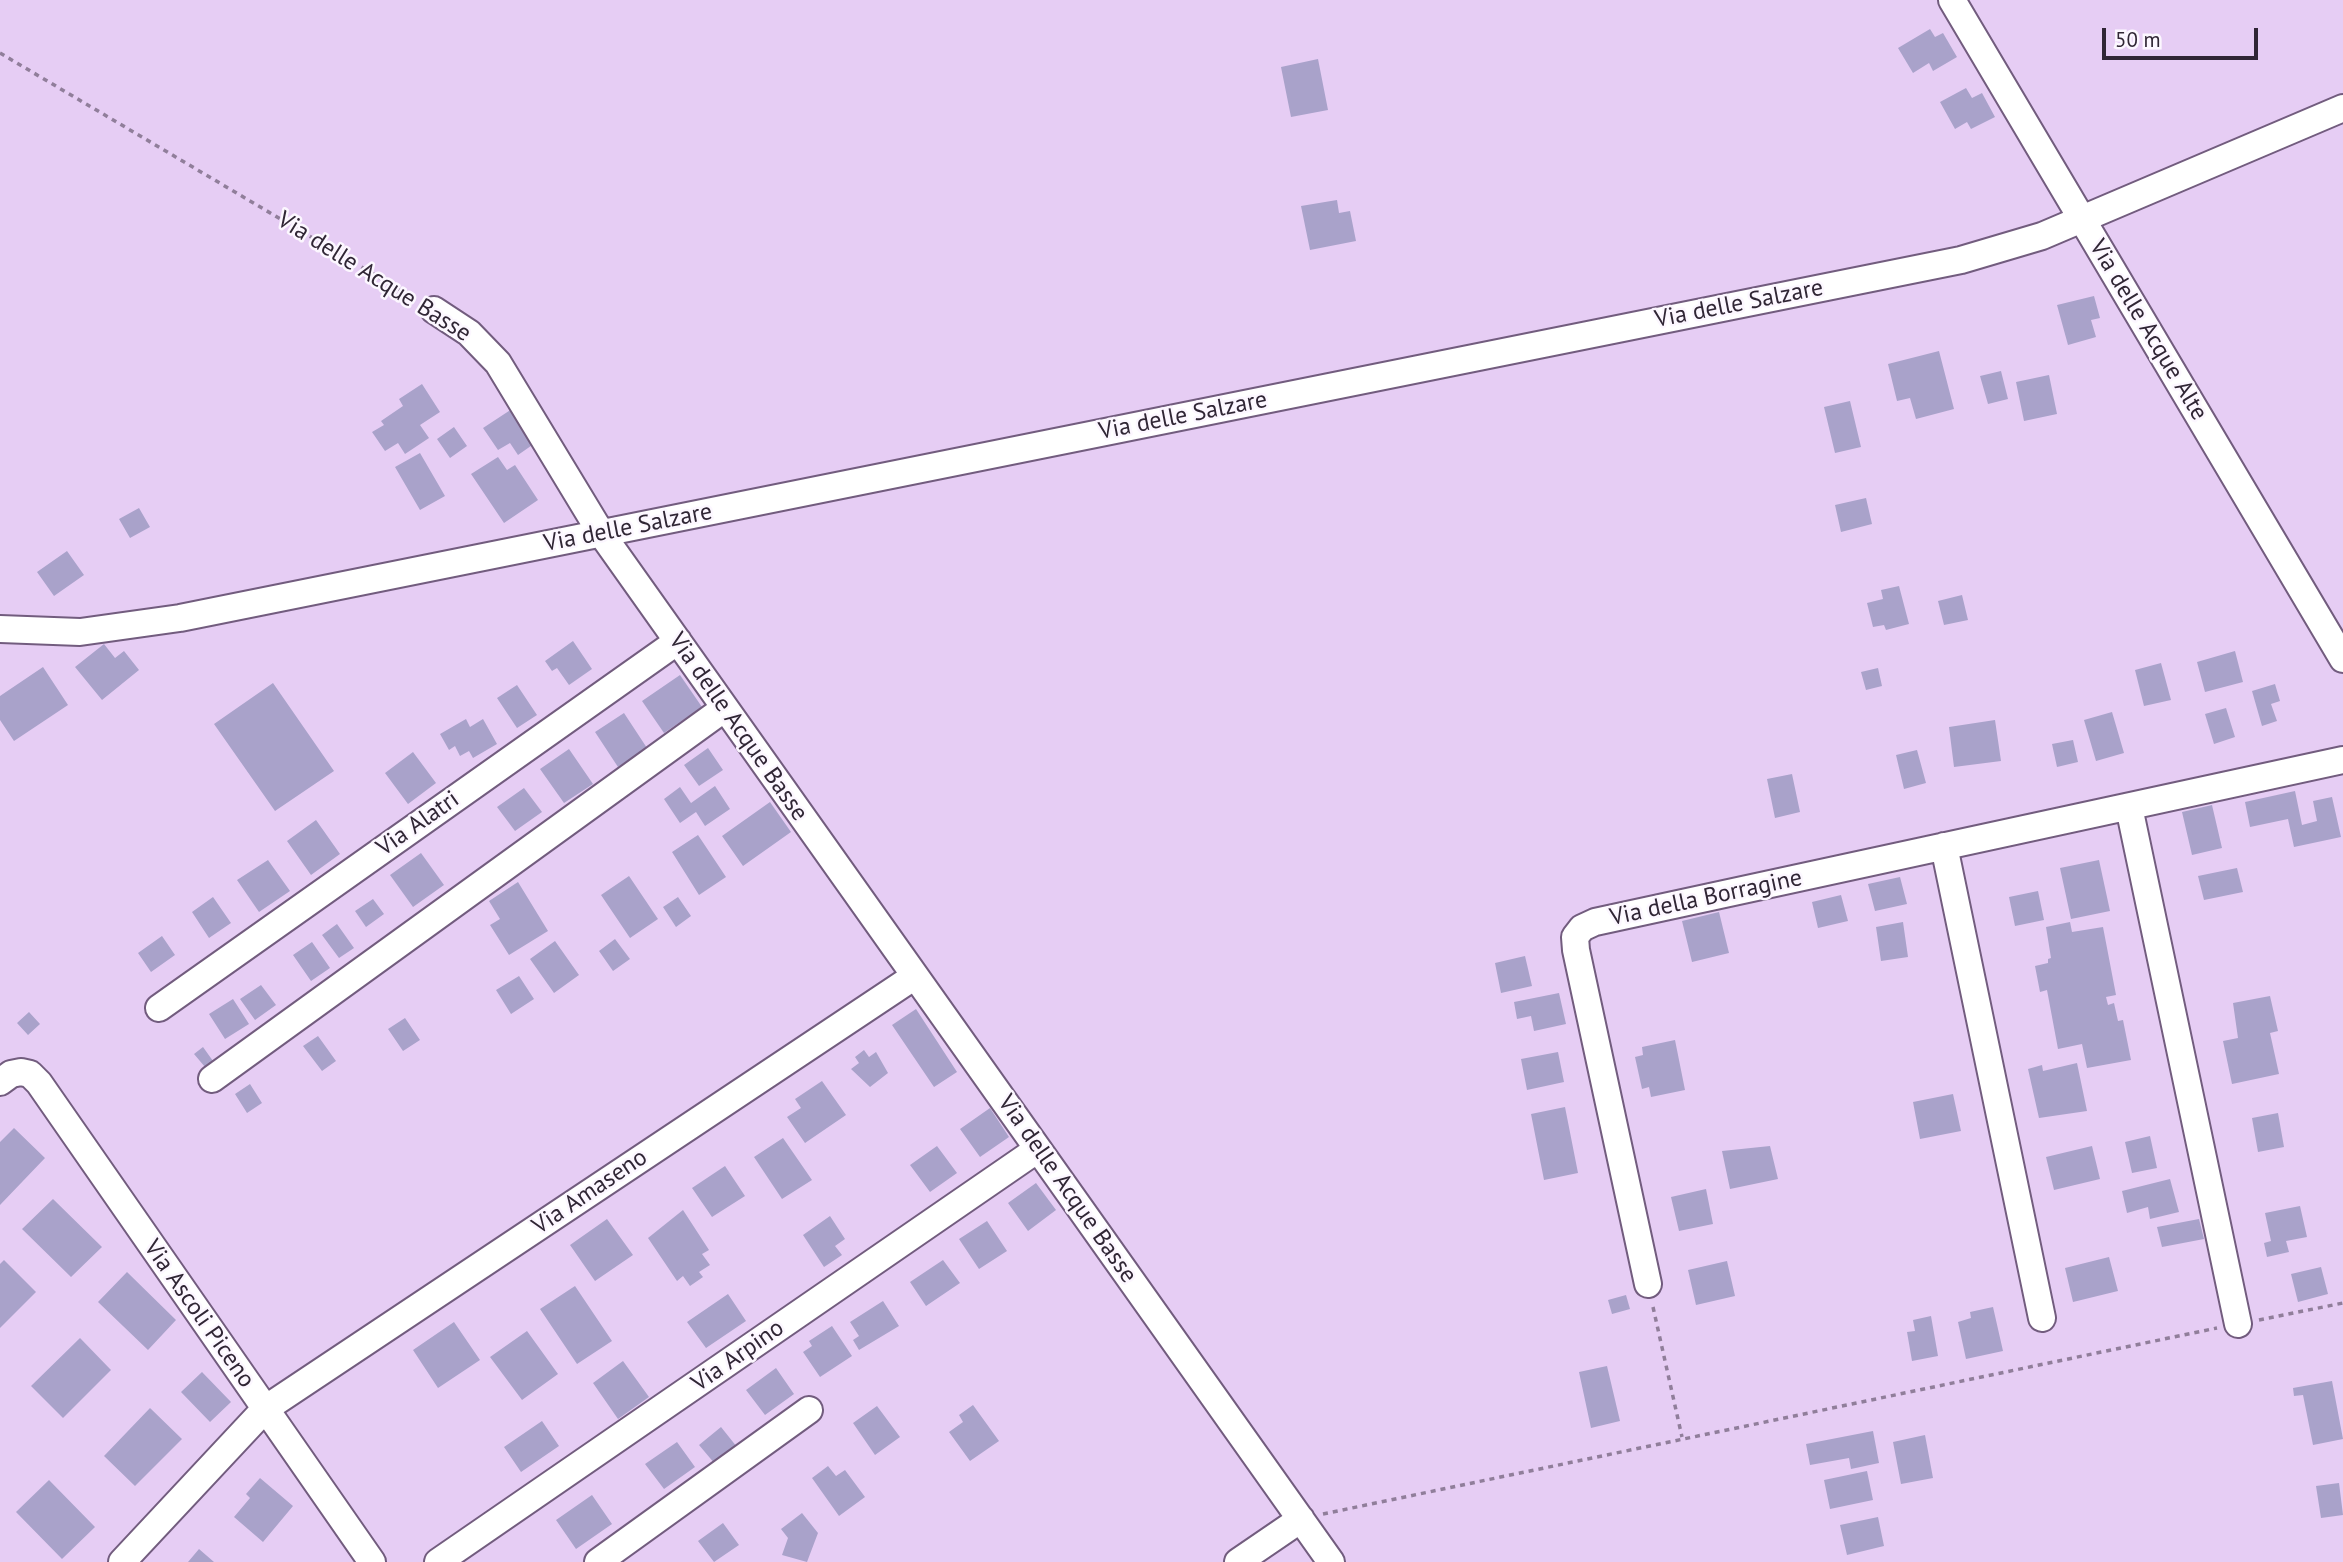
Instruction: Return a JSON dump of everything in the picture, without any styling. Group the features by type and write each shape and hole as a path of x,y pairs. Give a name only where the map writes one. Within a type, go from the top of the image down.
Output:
{"street":[{"name":"Via delle Acque Alte","path":"1952,0 2343,659"},
{"name":"Via delle Salzare","path":"0,629 67,632 161,622 1961,260 2018,244 2343,108"},
{"name":"Via delle Acque Basse","path":"434,310 477,339 498,363 601,533 1331,1562"},
{"name":"Via Alatri","path":"159,1008 678,641"},
{"path":"212,1079 725,708"},
{"name":"Via della Borragine","path":"1648,1284 1576,950 1578,931 1595,922 2343,760"},
{"path":"2129,807 2238,1324"},
{"path":"1944,846 2042,1318"},
{"name":"Via Amaseno","path":"122,1562 265,1409 915,975"},
{"name":"Via Ascoli Piceno","path":"10,1077 30,1074 39,1083 372,1562"},
{"name":"Via Arpino","path":"438,1562 1038,1149"},
{"path":"598,1562 809,1410"},
{"path":"1238,1562 1301,1519"}],"path":[{"name":"Via delle Acque Basse","path":"0,53 434,310"},
{"path":"1648,1284 1682,1437"},
{"path":"1301,1519 1682,1437 2343,1303"}],"building":[{"path":"1930,29 1935,37 1943,33 1957,57 1933,71 1929,63 1913,73 1898,48"},
{"path":"1318,59 1328,110 1291,117 1281,67"},
{"path":"1966,88 1972,98 1982,93 1995,117 1971,129 1967,122 1955,129 1940,102"},
{"path":"1337,200 1339,213 1350,211 1356,241 1310,250 1301,206"},
{"path":"2094,296 2100,318 2091,320 2096,337 2068,345 2057,305"},
{"path":"1939,351 1954,409 1916,419 1910,398 1897,401 1888,364"},
{"path":"2001,371 2008,399 1988,404 1980,376"},
{"path":"2049,375 2057,414 2024,421 2016,382"},
{"path":"422,384 440,412 420,425 429,438 405,454 398,443 385,451 372,432 384,425 381,421 403,406 399,399"},
{"path":"1850,401 1861,447 1835,453 1824,407"},
{"path":"515,407 538,441 518,455 510,443 498,450 483,428"},
{"path":"454,427 467,446 450,458 437,439"},
{"path":"420,453 445,496 420,510 395,467"},
{"path":"498,457 507,470 515,465 538,500 504,523 471,474"},
{"path":"1866,498 1872,524 1841,532 1835,505"},
{"path":"139,508 150,527 130,538 119,519"},
{"path":"67,551 84,575 54,596 37,572"},
{"path":"1899,586 1909,624 1886,630 1884,625 1873,627 1867,603 1883,599 1881,590"},
{"path":"1962,595 1968,620 1944,625 1938,601"},
{"path":"573,641 592,669 569,685 557,668 552,671 545,661"},
{"path":"104,644 115,658 124,651 139,670 102,700 75,667"},
{"path":"2235,651 2243,682 2205,692 2197,662"},
{"path":"2161,663 2171,700 2144,706 2135,670"},
{"path":"43,667 68,705 14,741 0,720 0,696"},
{"path":"1878,668 1882,686 1866,690 1861,672"},
{"path":"680,675 702,707 664,733 642,701"},
{"path":"273,683 334,771 275,811 214,724"},
{"path":"2275,684 2280,701 2271,704 2277,721 2262,726 2252,691"},
{"path":"517,685 537,715 517,728 497,698"},
{"path":"2226,708 2235,737 2214,744 2205,714"},
{"path":"2112,712 2124,753 2096,761 2084,720"},
{"path":"624,713 647,748 618,767 595,732"},
{"path":"466,719 470,727 483,719 497,744 473,758 469,751 460,756 455,746 449,750 440,734"},
{"path":"1995,720 2001,761 1954,767 1949,727"},
{"path":"2073,740 2078,762 2057,767 2052,744"},
{"path":"708,748 723,770 699,786 684,765"},
{"path":"569,749 593,784 564,803 540,769"},
{"path":"1917,750 1926,783 1904,789 1896,755"},
{"path":"413,752 436,783 408,804 385,773"},
{"path":"1792,774 1800,812 1775,818 1767,779"},
{"path":"715,786 730,809 705,826 696,812 680,823 664,799 680,787 691,803"},
{"path":"524,788 542,812 515,831 497,807"},
{"path":"2295,791 2302,825 2317,821 2313,801 2332,797 2341,837 2294,847 2288,819 2250,827 2245,802"},
{"path":"770,802 791,832 743,866 722,836"},
{"path":"2212,805 2222,848 2192,855 2182,812"},
{"path":"316,820 340,854 311,875 287,841"},
{"path":"698,835 726,877 699,895 672,852"},
{"path":"421,853 444,885 413,907 390,875"},
{"path":"268,860 290,891 259,912 237,880"},
{"path":"2099,860 2110,911 2071,919 2060,868"},
{"path":"2237,868 2243,892 2204,900 2198,876"},
{"path":"629,876 658,919 630,938 601,895"},
{"path":"1900,877 1907,904 1875,911 1868,884"},
{"path":"518,882 548,931 509,955 490,925 500,919 489,901"},
{"path":"2038,891 2044,920 2015,926 2009,897"},
{"path":"1841,895 1848,921 1818,928 1812,902"},
{"path":"213,897 231,923 209,938 192,912"},
{"path":"678,897 691,916 676,927 663,907"},
{"path":"373,899 384,914 366,927 355,911"},
{"path":"1719,912 1729,953 1692,962 1682,921"},
{"path":"1903,922 1908,957 1881,961 1876,927"},
{"path":"2070,922 2072,932 2103,927 2116,995 2106,997 2108,1005 2114,1003 2118,1021 2123,1020 2131,1060 2087,1068 2082,1044 2058,1049 2047,990 2040,992 2035,966 2048,963 2051,958 2046,927"},
{"path":"337,924 354,948 339,958 322,935"},
{"path":"162,936 175,955 151,972 138,953"},
{"path":"615,939 630,959 613,971 599,951"},
{"path":"555,941 579,975 554,993 530,959"},
{"path":"312,942 330,968 311,981 293,955"},
{"path":"1525,956 1532,986 1501,993 1495,963"},
{"path":"519,976 534,999 511,1014 496,990"},
{"path":"261,985 276,1005 255,1020 240,999"},
{"path":"1559,993 1566,1024 1534,1031 1531,1016 1517,1019 1514,1002"},
{"path":"2270,996 2278,1031 2270,1033 2279,1074 2232,1084 2223,1041 2238,1038 2233,1003"},
{"path":"233,999 249,1024 225,1039 209,1014"},
{"path":"916,1009 957,1072 934,1087 892,1025"},
{"path":"29,1012 40,1024 28,1035 17,1023"},
{"path":"405,1018 420,1040 403,1051 388,1029"},
{"path":"318,1036 336,1061 322,1071 303,1046"},
{"path":"1675,1040 1685,1090 1651,1097 1649,1087 1642,1089 1635,1057 1643,1055 1642,1047"},
{"path":"203,1047 213,1061 205,1067 194,1054"},
{"path":"864,1050 869,1057 876,1052 888,1073 870,1087 851,1069 859,1063 855,1057"},
{"path":"1558,1052 1564,1082 1527,1090 1521,1059"},
{"path":"2077,1063 2087,1111 2039,1118 2028,1069 2042,1065 2043,1071"},
{"path":"822,1081 846,1115 805,1143 787,1117 801,1108 795,1099"},
{"path":"250,1084 262,1103 247,1113 235,1094"},
{"path":"1953,1094 1961,1131 1920,1139 1913,1102"},
{"path":"1565,1107 1578,1173 1544,1180 1531,1114"},
{"path":"990,1108 1009,1137 980,1157 960,1129"},
{"path":"2278,1113 2284,1147 2258,1152 2252,1118"},
{"path":"14,1128 45,1158 0,1205 0,1142"},
{"path":"2150,1136 2157,1168 2132,1173 2125,1142"},
{"path":"783,1138 812,1180 782,1199 754,1157"},
{"path":"937,1146 957,1173 930,1192 910,1165"},
{"path":"1770,1146 1778,1179 1730,1189 1722,1151"},
{"path":"2092,1146 2100,1179 2054,1190 2046,1157"},
{"path":"725,1166 745,1196 712,1217 692,1188"},
{"path":"2170,1179 2179,1212 2150,1219 2148,1207 2127,1213 2122,1191"},
{"path":"1036,1183 1056,1210 1028,1231 1008,1203"},
{"path":"1706,1189 1713,1224 1679,1231 1671,1197"},
{"path":"53,1199 102,1247 71,1277 22,1229"},
{"path":"2300,1206 2307,1237 2286,1241 2289,1252 2267,1257 2264,1243 2271,1241 2265,1213"},
{"path":"683,1210 709,1250 702,1254 710,1265 699,1272 703,1277 690,1286 683,1276 677,1281 648,1238"},
{"path":"830,1216 845,1239 835,1246 842,1255 824,1267 803,1235"},
{"path":"607,1219 633,1255 595,1281 570,1245"},
{"path":"2199,1219 2204,1239 2162,1247 2157,1227"},
{"path":"987,1221 1007,1251 979,1269 959,1239"},
{"path":"2109,1257 2118,1291 2073,1302 2065,1268"},
{"path":"4,1260 36,1292 0,1328 0,1264"},
{"path":"943,1260 960,1283 926,1306 910,1282"},
{"path":"1727,1261 1735,1296 1696,1305 1688,1270"},
{"path":"2321,1267 2328,1294 2298,1302 2291,1274"},
{"path":"127,1272 176,1320 148,1350 98,1302"},
{"path":"575,1286 612,1341 577,1364 540,1309"},
{"path":"728,1294 746,1321 706,1348 687,1322"},
{"path":"1626,1295 1630,1309 1612,1314 1608,1300"},
{"path":"883,1301 899,1326 859,1350 853,1340 859,1336 850,1322"},
{"path":"1993,1307 2003,1351 1966,1359 1958,1322 1971,1318 1970,1312"},
{"path":"1931,1316 1938,1356 1912,1361 1907,1332 1915,1331 1913,1320"},
{"path":"454,1322 480,1360 438,1388 413,1350"},
{"path":"832,1326 852,1356 820,1377 803,1352 812,1346 809,1341"},
{"path":"527,1331 558,1374 522,1400 490,1357"},
{"path":"80,1338 111,1370 63,1418 31,1386"},
{"path":"623,1361 649,1397 618,1419 593,1383"},
{"path":"1607,1366 1620,1421 1591,1428 1579,1372"},
{"path":"776,1368 794,1394 765,1415 746,1390"},
{"path":"202,1372 231,1402 210,1422 181,1392"},
{"path":"2332,1381 2343,1439 2313,1445 2303,1395 2294,1396 2293,1388"},
{"path":"973,1405 999,1441 970,1461 949,1432 963,1422 959,1415"},
{"path":"877,1406 900,1437 875,1455 853,1423"},
{"path":"150,1408 182,1439 135,1486 104,1456"},
{"path":"542,1421 559,1446 521,1472 504,1447"},
{"path":"721,1427 737,1447 715,1464 699,1445"},
{"path":"1873,1431 1879,1463 1851,1469 1849,1458 1810,1465 1806,1444"},
{"path":"1925,1435 1933,1478 1901,1484 1893,1442"},
{"path":"677,1442 695,1467 664,1489 645,1464"},
{"path":"828,1466 836,1476 845,1470 865,1497 839,1516 812,1478"},
{"path":"1867,1471 1873,1500 1830,1509 1824,1480"},
{"path":"260,1478 293,1506 263,1542 234,1517 250,1498 246,1494"},
{"path":"49,1480 95,1527 62,1559 16,1512"},
{"path":"2339,1483 2343,1515 2321,1518 2316,1486"},
{"path":"592,1495 612,1524 576,1549 556,1520"},
{"path":"802,1513 818,1533 807,1562 782,1555 788,1538 781,1529"},
{"path":"1878,1517 1884,1546 1847,1555 1840,1525"},
{"path":"723,1523 739,1545 714,1562 698,1541"},
{"path":"199,1549 214,1562 188,1562"}]}
